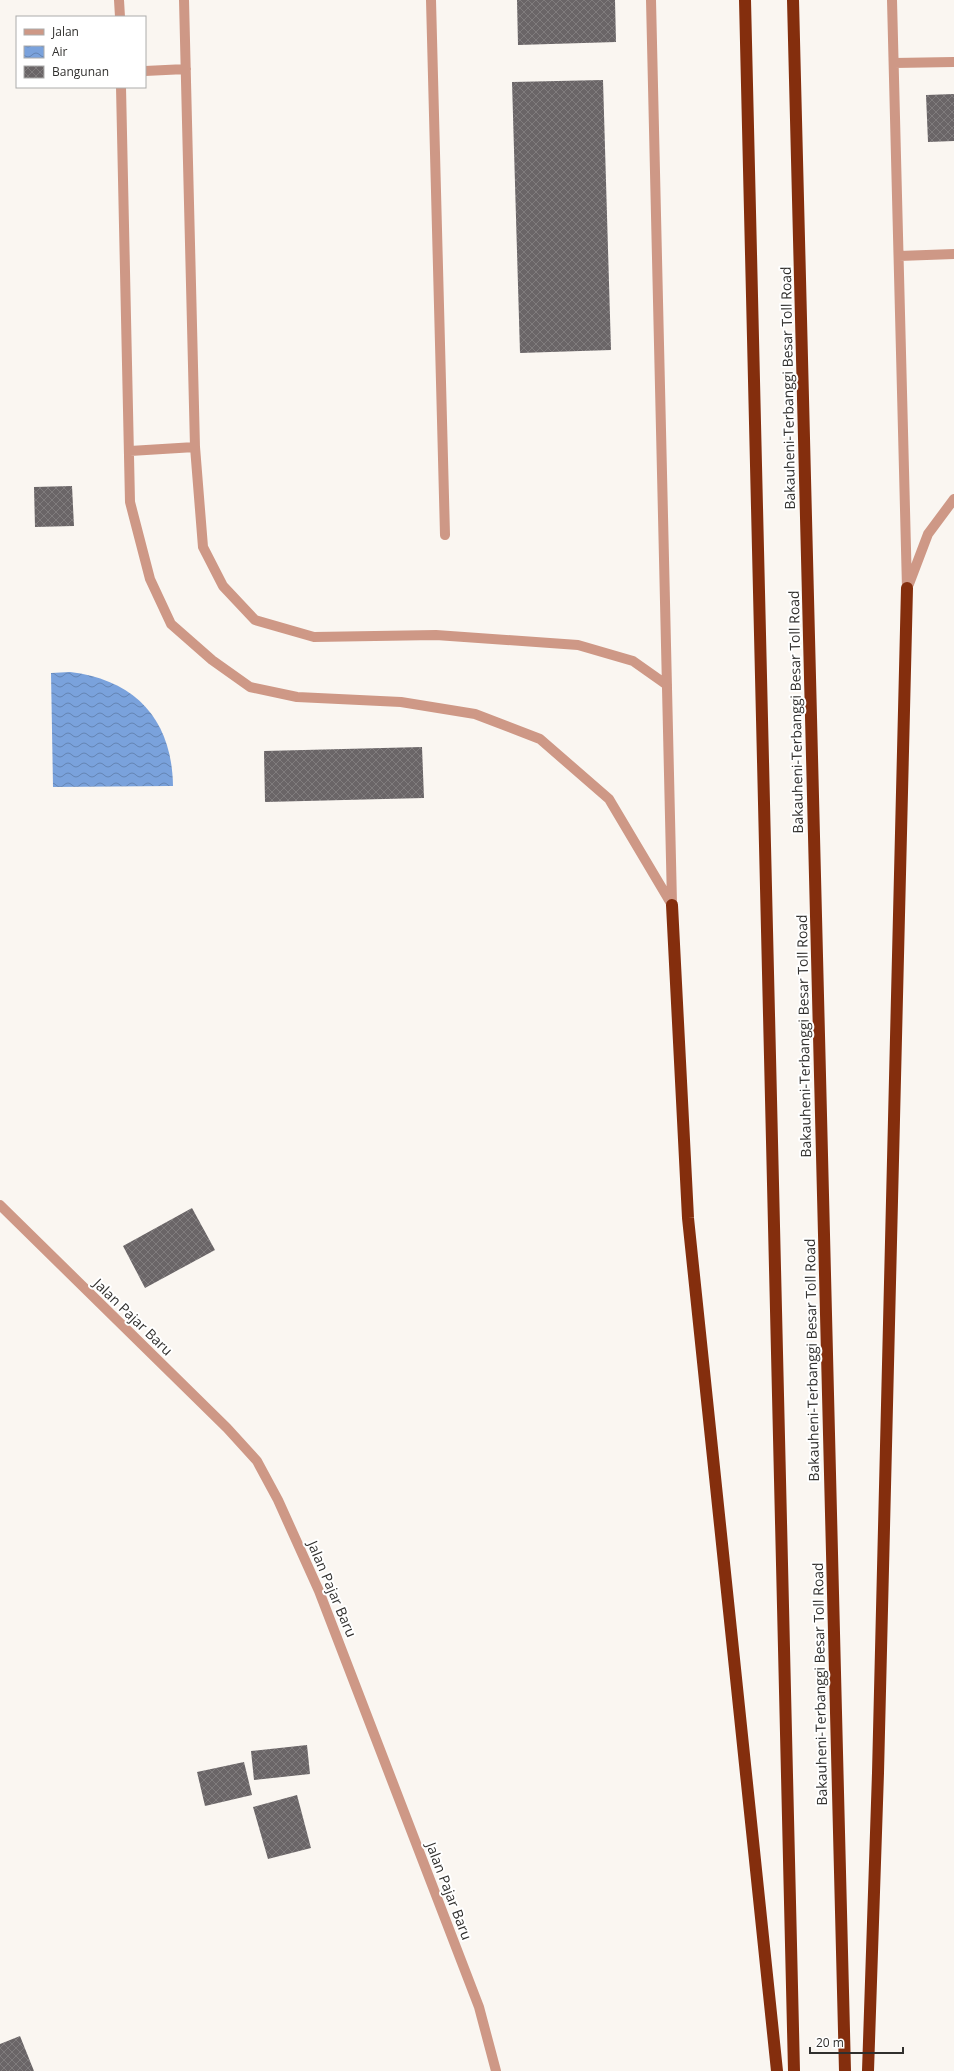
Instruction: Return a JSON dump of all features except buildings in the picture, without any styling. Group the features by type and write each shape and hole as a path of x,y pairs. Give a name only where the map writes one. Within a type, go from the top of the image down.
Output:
{"highway":[{"path":"745,0 794,2071"},
{"name":"Bakauheni-Terbanggi Besar Toll Road","path":"793,0 845,2071"},
{"path":"868,2071 878,1781 907,588"},
{"path":"672,905 688,1218 777,2071"}],"street":[{"path":"120,0 120,16"},
{"path":"184,0 195,447 203,547 223,586 256,620 314,637 436,635 578,645 633,661 667,685"},
{"path":"431,0 445,535"},
{"path":"651,0 672,905"},
{"path":"892,0 907,588"},
{"path":"894,63 954,62"},
{"path":"146,71 186,69"},
{"path":"121,88 130,502 150,579 171,624 212,660 250,687 297,697 401,702 476,714 540,739 609,798 672,905"},
{"path":"899,256 954,254"},
{"path":"130,451 195,447"},
{"path":"907,588 928,534 954,499"},
{"name":"Jalan Pajar Baru","path":"0,1205 258,1461 278,1500 322,1599 479,2007 490,2043 496,2071"}],"water":[{"path":"70,672 93,676 114,684 131,694 146,707 157,723 166,741 171,762 173,786 53,787 51,673"}]}
